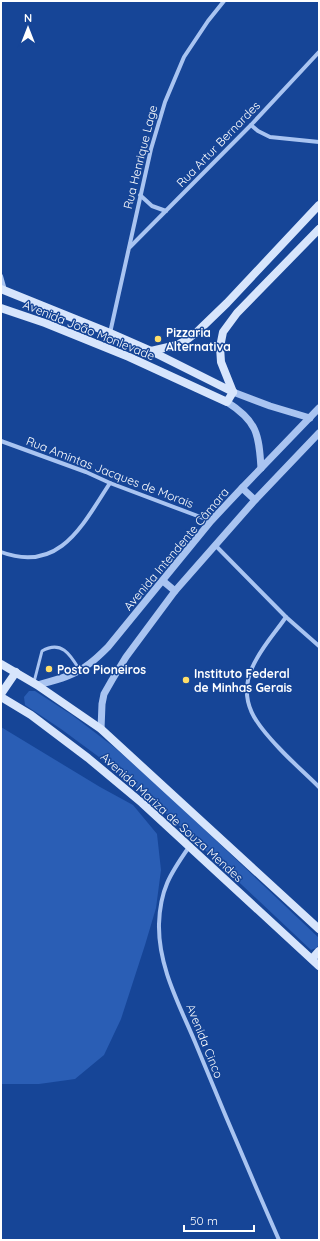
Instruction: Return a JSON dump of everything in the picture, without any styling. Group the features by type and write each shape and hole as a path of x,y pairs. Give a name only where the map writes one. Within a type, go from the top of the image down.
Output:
{"main road":[{"path":"151,351 177,345 198,331 227,303 319,205"},
{"path":"227,402 233,392 223,368 220,347 223,332 238,313 319,229"},
{"name":"Avenida João Monlevade","path":"3,289 151,351 233,392"},
{"path":"227,303 238,313"},
{"name":"Avenida João Monlevade","path":"1,308 45,323 129,357 227,402"},
{"path":"45,323 45,315 53,309"},
{"name":"Avenida Mariza de Souza Mendes","path":"1,664 36,684 100,729 319,929"},
{"path":"1,695 16,672"},
{"name":"Avenida Mariza de Souza Mendes","path":"1,695 31,715 88,758 142,803 319,966"},
{"path":"312,959 319,951"}],"street":[{"name":"Rua Henrique Lage","path":"110,333 157,124 184,57 196,38 224,1"},
{"name":"Rua Artur Bernardes","path":"130,247 251,125 319,52"},
{"path":"251,125 258,132 270,138 319,142"},
{"path":"140,195 152,206 166,211"},
{"path":"1,276 3,289"},
{"name":"Avenida João Monlevade","path":"233,392 270,406 310,418"},
{"name":"Avenida João Monlevade","path":"227,402 246,416 253,424 258,436 261,468"},
{"name":"Avenida Intendente Câmara","path":"36,684 58,680 80,671 108,647 212,521 319,408"},
{"path":"100,729 104,694 126,657 175,591 255,500 319,433"},
{"name":"Rua Amintas Jacques de Morais","path":"1,441 212,521"},
{"path":"1,552 14,557 35,557 48,554 61,547 81,526 110,483"},
{"path":"242,488 255,500"},
{"path":"216,546 286,617 319,646"},
{"path":"163,581 175,591"},
{"path":"286,617 251,669 248,682 248,702 253,716 264,732 290,760 319,787"},
{"name":"Avenida Cinco","path":"189,847 171,873 162,895 159,924 161,952 169,979 212,1085 279,1240"}],"lane":[{"path":"36,684 42,651 46,649 56,648 65,650 70,654 80,671"}],"shaded area":[{"path":"29,691 35,691 72,715 114,747 166,793 319,938 318,946 311,950 154,802 103,760 25,705 24,697"},
{"path":"1,727 100,787 133,805 157,834 161,870 156,908 121,1019 104,1055 75,1079 39,1084 1,1084"}],"place":[{"name":"Pizzaria Alternativa","path":"158,339"},
{"name":"Posto Pioneiros","path":"49,669"},
{"name":"Instituto Federal de Minhas Gerais","path":"186,680"}]}
